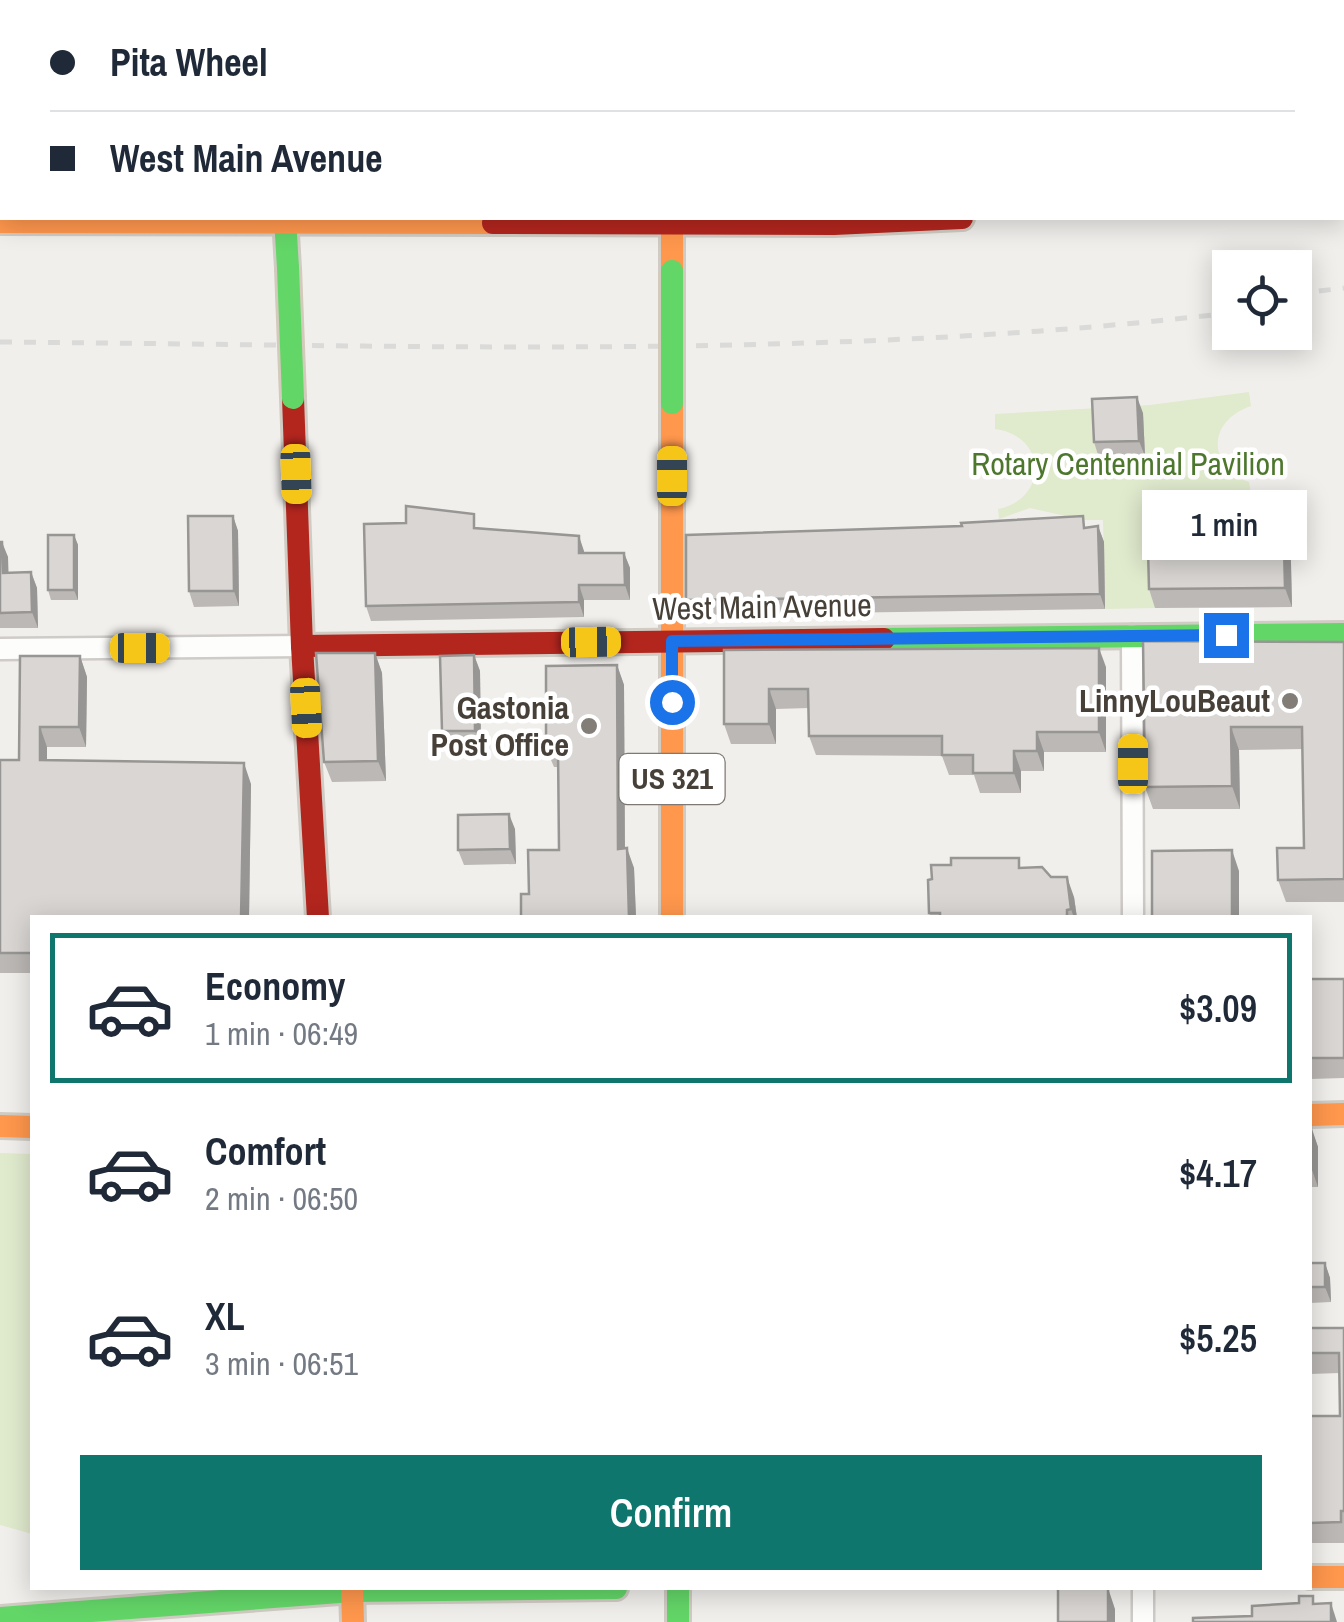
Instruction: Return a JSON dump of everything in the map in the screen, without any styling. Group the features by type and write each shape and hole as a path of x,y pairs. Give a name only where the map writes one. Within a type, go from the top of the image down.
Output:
{"main road":[{"path":"284,220 318,915"},
{"path":"14,221 672,220 834,224 916,220"},
{"name":"US 321","path":"672,220 672,915"},
{"name":"West Main Avenue","path":"302,646 1344,634"},
{"path":"1312,1115 1344,1114"},
{"path":"0,1126 30,1127"},
{"path":"1312,1577 1344,1577"},
{"path":"0,1618 340,1590"},
{"path":"352,1590 353,1622"},
{"path":"678,1590 678,1622"}],"street":[{"path":"1132,636 1133,915"},
{"name":"West Main Avenue","path":"0,649 302,646"},
{"path":"1143,1590 1143,1622"}],"green space":[{"name":"Rotary Centennial Pavilion","path":"1249,392 1251,406 1226,422 1218,444 1225,465 1249,482 1254,511 1154,516 1155,608 1105,609 1103,520 1083,520 1030,508 999,519 998,509 1026,493 1035,468 1025,443 995,429 995,414 1150,405"},
{"path":"0,1153 30,1154 30,1533 0,1525"}],"building":[{"path":"1137,397 1139,441 1094,442 1092,399"},
{"path":"1283,502 1285,588 1149,589 1147,507 1256,506"},
{"path":"406,506 474,514 474,528 579,536 579,553 624,553 625,585 579,585 579,602 366,606 364,524 406,523"},
{"path":"188,516 233,516 234,591 189,591"},
{"path":"1083,516 1084,528 1098,526 1100,594 686,600 686,535 962,526 961,523"},
{"path":"48,535 74,535 74,590 48,590"},
{"path":"0,542 3,573 31,572 32,612 0,613"},
{"path":"1143,641 1344,642 1344,879 1278,880 1277,848 1304,848 1302,727 1231,727 1232,786 1145,787"},
{"path":"1099,648 1099,732 1037,732 1037,751 1014,751 1014,773 973,773 973,755 942,755 942,736 809,736 808,689 769,689 769,724 724,724 724,650"},
{"path":"316,653 375,653 378,761 324,762"},
{"path":"474,655 475,731 442,731 440,656"},
{"path":"20,656 80,656 79,727 40,727 40,760 244,763 241,915 30,915 30,953 0,953 0,760 19,760"},
{"path":"617,665 618,849 627,848 629,915 521,915 521,894 529,894 528,850 559,850 558,748 546,748 546,666"},
{"path":"509,814 510,849 458,850 458,815"},
{"path":"1232,850 1232,915 1152,915 1152,851"},
{"path":"951,858 1019,858 1019,868 1042,867 1051,877 1067,877 1071,909 1067,915 929,913 931,865 951,865"},
{"path":"1312,979 1344,979 1344,1058 1312,1058"},
{"path":"1312,1263 1325,1263 1325,1287 1312,1287"},
{"path":"1312,1328 1344,1328 1344,1511 1341,1522 1312,1523 1312,1416 1340,1416 1339,1353 1312,1353"},
{"path":"1058,1590 1108,1590 1108,1622 1058,1622"},
{"path":"1299,1596 1313,1596 1313,1604 1331,1603 1331,1622 1193,1622 1193,1618 1252,1616 1252,1606 1299,1603"}],"railway":[{"path":"1312,292 1344,288"},
{"path":"0,342 462,347 770,344 1077,328 1212,315"}],"traffic: fast":[{"path":"285,220 288,268"},
{"path":"288,268 293,398"},
{"path":"672,271 672,403"},
{"path":"884,639 1344,634"},
{"path":"0,1618 352,1591 440,1590"},
{"path":"678,1590 678,1622"}],"traffic: slow":[{"path":"672,220 672,271"},
{"path":"0,222 493,223"},
{"path":"672,403 672,915"},
{"path":"1312,1115 1344,1114"},
{"path":"0,1126 30,1127"},
{"path":"1312,1577 1344,1577"},
{"path":"352,1590 353,1622"}],"traffic: jam":[{"path":"493,223 834,224 919,220"},
{"path":"293,398 318,915"},
{"path":"302,646 884,639"}],"place":[{"name":"LinnyLouBeaut","path":"1290,701"},
{"name":"Gastonia Post Office","path":"589,726"}],"route":[{"path":"672,702 672,641 1226,635"}]}
